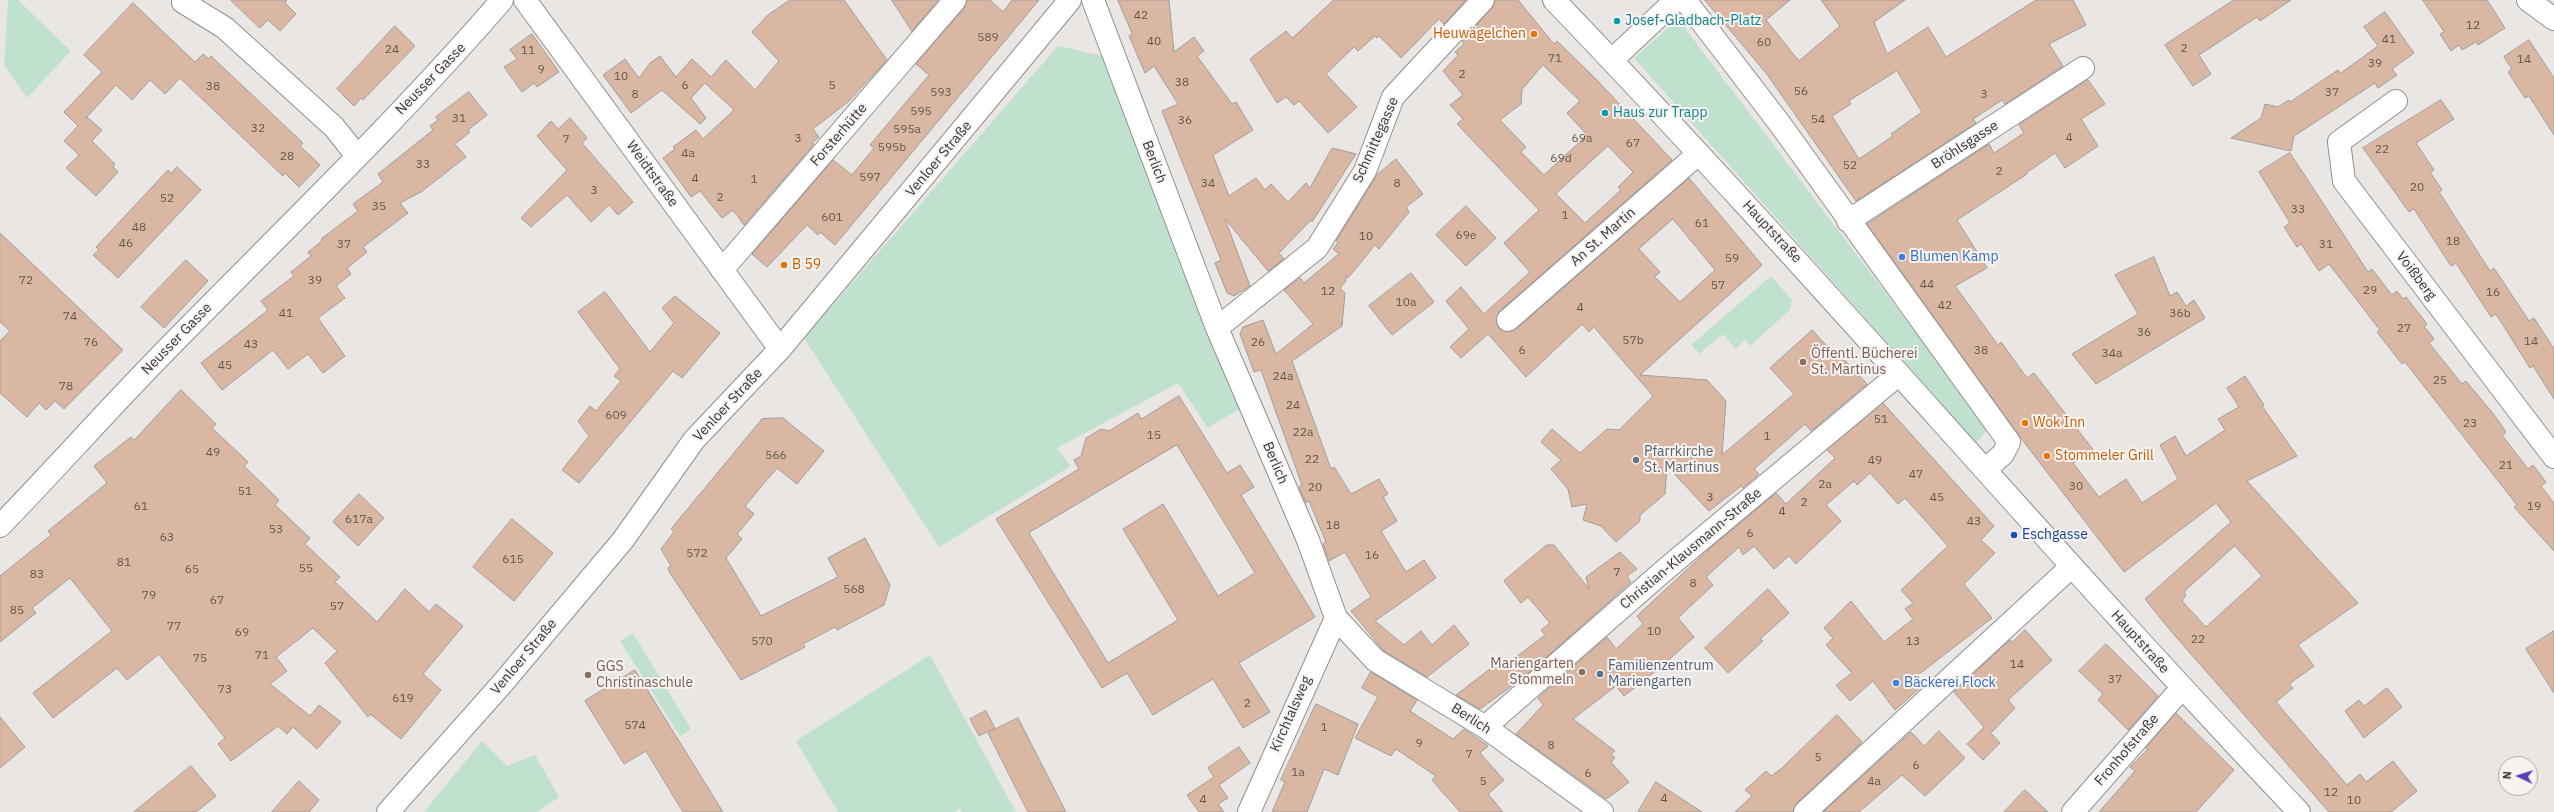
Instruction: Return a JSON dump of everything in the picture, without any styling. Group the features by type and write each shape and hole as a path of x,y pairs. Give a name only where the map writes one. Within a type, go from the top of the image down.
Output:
{"street":[{"name":"Neusser Gasse","path":"0,526 67,457 163,353 357,156 468,40 502,0"},
{"name":"Weidtstraße","path":"525,0 780,349"},
{"name":"Forsterhütte","path":"722,270 955,0"},
{"name":"Venloer Straße","path":"388,812 501,685 623,540 694,440 780,349 1070,0"},
{"name":"Berlich","path":"1093,0 1218,328 1308,540 1336,618 1375,660 1485,726 1602,812"},
{"name":"Schmittegasse","path":"1218,328 1317,248 1365,171 1393,97 1483,0"},
{"name":"Hauptstraße","path":"1554,0 1612,60 1801,263 2071,566 2182,688 2299,812"},
{"path":"1612,60 1676,0"},
{"path":"1685,0 1780,124 1848,221 1909,301 2009,442 2003,454 1986,469"},
{"path":"2528,0 2554,19"},
{"path":"183,2 225,28 334,127 357,156"},
{"name":"Bröhlsgasse","path":"1848,221 2082,68"},
{"name":"Voißberg","path":"2396,101 2339,142 2344,182 2554,457"},
{"name":"An St. Martin","path":"1508,320 1698,154"},
{"name":"Christian-Klausmann-Straße","path":"1485,726 1667,568 1899,374"},
{"path":"1805,812 2071,566"},
{"name":"Kirchtalsweg","path":"1249,812 1336,618"},
{"name":"Fronhofstraße","path":"2073,812 2182,688"}],"green space":[{"path":"8,0 18,0 71,51 27,98 4,65"},
{"path":"1678,19 1988,428 1976,443 1634,58"},
{"path":"1058,46 1103,56 1244,406 1208,428 1178,383 1057,448 1071,466 939,547 804,338"},
{"path":"1771,276 1792,300 1790,310 1750,346 1745,340 1735,349 1723,334 1699,354 1691,345"},
{"path":"633,633 691,729 680,736 620,641"},
{"path":"930,655 1016,812 962,812 960,808 954,812 838,812 796,741"},
{"path":"482,741 507,766 535,755 559,797 537,812 424,812"}],"building":[{"path":"231,0 287,0 285,3 296,14 280,31 268,20 260,28"},
{"path":"790,0 844,0 887,60 849,101 813,129 819,137 812,143 814,144 744,225 733,210 722,218 700,191 691,197 663,158 675,149 673,147 696,130 703,139 734,110 705,83 691,98 706,118 700,124 662,90 631,113 603,75 625,59 639,78 650,63 660,56 676,77 692,59 711,77 726,60 755,90 779,61 752,32 768,15"},
{"path":"892,0 938,0 912,31"},
{"path":"967,0 990,0 1003,12 1012,0 1039,0 835,245 820,232 818,235 807,225 767,267 752,254 833,160 852,175 874,148 870,145 929,75 916,64 964,8"},
{"path":"1118,0 1169,0 1174,52 1194,37 1204,51 1197,56 1232,104 1236,102 1253,130 1213,155 1229,196 1256,178 1265,190 1271,184 1288,202 1306,183 1310,188 1332,148 1356,154 1312,222 1311,220 1279,253 1284,259 1268,271 1225,219 1250,286 1234,296 1227,293 1215,263 1221,260 1162,111 1178,104 1154,66 1145,73 1129,36 1132,34"},
{"path":"1334,0 1466,0 1444,24 1439,19 1401,58 1379,36 1377,38 1375,36 1358,51 1354,47 1326,74 1357,107 1328,133 1299,101 1294,105 1286,97 1277,103 1250,59 1286,31 1292,38"},
{"path":"1495,0 1518,0 1554,44 1557,41 1595,78 1672,160 1500,311 1496,322 1499,328 1510,332 1516,329 1689,178 1762,265 1640,375 1707,380 1726,401 1722,455 1794,394 1770,368 1812,330 1837,357 1839,354 1867,384 1811,431 1805,424 1754,469 1759,474 1743,488 1741,486 1709,511 1667,466 1665,494 1640,515 1640,521 1616,542 1601,526 1583,520 1587,504 1572,507 1568,489 1551,469 1561,460 1541,442 1552,429 1580,453 1607,429 1619,430 1653,396 1594,327 1589,332 1582,324 1526,377 1488,334 1461,358 1450,347 1469,329 1446,301 1461,287 1484,314 1530,272 1504,243 1539,210 1457,124 1463,119 1450,105 1463,95 1443,71 1458,55 1455,52 1464,44 1462,41 1492,8","holes":["1543,65 1580,101 1567,113 1587,135 1544,175 1521,152 1526,147 1500,120 1521,104 1522,90","1608,146 1633,172 1618,187 1621,190 1585,223 1556,194","1673,219 1715,270 1680,302 1655,277 1660,272 1639,249"]},
{"path":"1705,0 1790,0 1766,20 1799,61 1840,26 1821,0 1905,0 1874,22 1887,54 1928,27 1946,57 2036,0 2073,0 2086,25 2049,44 2063,66 2005,104 2002,100 1973,119 1976,123 1856,201 1766,73","holes":["1897,71 1922,112 1891,134 1893,136 1859,159 1832,116 1851,104 1849,101"]},
{"path":"2234,0 2291,0 2260,21 2257,17 2199,55 2211,74 2193,86 2165,45"},
{"path":"2423,0 2487,0 2505,28 2478,45 2476,42 2462,50 2459,45 2451,51 2440,34 2444,32"},
{"path":"133,3 195,62 203,54 209,59 211,56 303,143 300,146 320,165 299,187 285,173 283,176 180,78 165,94 150,80 132,100 116,85 85,119 87,117 102,130 92,141 115,164 113,167 118,172 96,196 66,168 79,155 64,141 78,126 64,112 102,72 84,55"},
{"path":"2385,12 2414,53 2392,69 2397,75 2378,88 2375,83 2294,136 2291,151 2231,138 2261,118 2265,104 2278,107 2289,100 2290,102 2338,70 2341,73 2378,46 2364,27"},
{"path":"395,26 415,46 363,100 361,98 354,106 337,89"},
{"path":"532,34 559,72 537,87 534,83 522,92 504,67 517,59 510,50"},
{"path":"2529,40 2554,78 2554,135 2529,96 2525,98 2508,72 2512,69 2504,57"},
{"path":"2088,80 2105,104 2081,119 2098,146 2065,168 2055,153 2026,173 2027,174 1957,220 1987,268 1955,286 1998,345 2001,342 2027,378 2034,373 2094,451 2073,463 2099,497 2126,479 2142,503 2178,479 2160,445 2175,436 2186,456 2225,430 2218,419 2239,407 2227,388 2245,376 2264,405 2262,406 2297,456 2247,481 2358,603 2298,645 2314,666 2289,684 2293,688 2276,702 2347,785 2360,774 2366,782 2393,761 2417,791 2391,812 2329,812 2170,630 2145,599 2231,522 2216,503 2124,572 2020,437 1867,224 1989,144 1994,153 2024,133 2019,125","holes":["2235,546 2262,576 2206,627 2182,601 2186,595 2184,592"]},
{"path":"469,92 487,115 468,130 470,132 455,144 466,157 421,192 400,203 408,213 363,247 367,252 347,268 351,274 336,286 345,298 318,318 345,356 323,373 308,354 288,369 273,350 222,390 201,363 268,310 261,301 294,276 291,272 311,256 308,252 323,240 321,239 358,211 353,204 383,182 378,174 433,130 430,126 438,120 436,117"},
{"path":"2441,100 2454,119 2416,143 2434,170 2430,172 2442,190 2439,192 2490,271 2494,268 2529,321 2534,318 2554,349 2554,399 2533,366 2530,368 2496,314 2491,317 2456,263 2451,266 2414,209 2409,212 2363,148"},
{"path":"570,118 587,138 582,143 633,202 618,215 609,205 591,222 567,195 531,227 521,218 567,170 537,136 551,121 558,129"},
{"path":"2290,153 2368,272 2372,269 2392,295 2397,291 2403,299 2406,297 2427,324 2424,326 2434,339 2429,343 2462,384 2466,381 2495,416 2506,432 2502,435 2528,469 2533,465 2546,482 2541,486 2554,503 2554,551 2514,507 2517,505 2405,362 2402,364 2377,332 2380,330 2329,264 2319,271 2301,244 2297,247 2284,227 2290,223 2259,172"},
{"path":"1396,159 1423,194 1406,207 1409,212 1379,249 1375,245 1348,278 1346,275 1346,281 1340,288 1345,293 1342,326 1292,361 1331,469 1334,467 1351,494 1379,479 1388,494 1383,497 1397,521 1381,531 1406,572 1424,560 1436,578 1375,621 1404,645 1421,631 1432,645 1454,625 1469,644 1427,677 1384,651 1351,611 1371,597 1345,552 1329,561 1323,544 1326,542 1309,501 1306,503 1299,487 1302,485 1261,370 1254,372 1240,334 1243,327 1263,320 1276,354 1313,324 1284,290 1300,278 1304,283 1339,254 1333,249 1338,243 1336,241 1377,175"},
{"path":"177,167 201,190 118,278 93,255 99,250 96,247 168,170 171,173"},
{"path":"1466,206 1496,238 1466,266 1436,235"},
{"path":"0,233 123,350 64,409 55,401 46,410 39,403 27,417 0,393 0,341 10,331 0,322"},
{"path":"2154,257 2170,296 2177,292 2186,306 2194,300 2205,318 2096,384 2072,354 2138,314 2115,275"},
{"path":"186,260 208,281 164,328 141,307"},
{"path":"1411,273 1434,302 1392,335 1369,306"},
{"path":"605,292 650,352 674,323 662,308 675,296 720,333 682,378 673,371 579,483 562,470 589,436 578,421 590,406 596,411 621,381 614,376 620,369 578,312"},
{"path":"181,390 216,424 212,428 248,462 244,466 279,500 275,505 310,538 305,544 340,577 335,582 377,622 405,589 429,612 436,604 463,626 423,674 441,690 401,739 370,714 368,717 325,663 337,651 313,628 276,657 287,671 270,684 310,716 319,705 341,722 317,749 293,727 287,734 278,726 231,761 218,744 225,738 159,654 127,680 117,668 53,718 33,693 112,631 70,578 32,608 36,613 0,642 0,576 51,535 48,531 107,483 94,466 131,437 134,440"},
{"path":"1179,396 1227,473 1240,465 1254,487 1241,495 1315,617 1239,663 1270,712 1243,728 1213,679 1153,715 1127,673 1102,688 996,519 1079,469 1074,460 1081,456 1086,438 1101,429 1109,431 1138,413 1141,419","holes":["1177,445 1255,573 1218,596 1163,504 1123,529 1178,620 1108,663 1029,533"]},
{"path":"1883,403 1994,526 1981,540 1995,553 1964,584 1992,618 1914,678 1921,687 1895,710 1873,681 1850,701 1836,685 1852,673 1826,645 1833,638 1824,628 1851,601 1884,642 1913,619 1905,609 1913,603 1901,590 1948,546 1905,498 1898,504 1870,473 1857,485 1854,481 1826,505 1841,521 1796,564 1789,556 1774,569 1754,546 1743,555 1739,547 1706,577 1713,585 1678,618 1694,637 1662,666 1624,696 1616,686 1573,719 1615,751 1611,754 1615,758 1611,762 1629,782 1619,790 1606,799 1516,734 1543,705 1538,698 1607,637 1616,649 1643,624 1637,616 1709,549 1776,493 1786,504 1835,458 1827,450"},
{"path":"783,418 824,451 797,484 777,468 745,506 754,514 737,534 742,539 726,558 761,616 838,577 828,558 865,538 890,585 884,605 837,630 835,627 803,644 805,647 741,680 670,573 668,568 671,566 661,549 674,532 671,529 762,419"},
{"path":"359,494 384,518 358,546 333,522"},
{"path":"512,519 553,553 514,601 473,567"},
{"path":"1547,545 1554,545 1589,589 1586,577 1620,552 1637,569 1627,576 1631,582 1523,678 1480,709 1456,695 1503,659 1507,664 1545,635 1541,630 1550,623 1528,597 1521,603 1504,581"},
{"path":"1768,589 1789,613 1760,639 1763,641 1728,673 1705,648"},
{"path":"2025,630 2052,660 2008,700 2015,708 1991,733 2000,743 1983,760 1967,744 1984,727 1954,692 2010,640 2012,642"},
{"path":"2554,631 2554,693 2526,649"},
{"path":"2106,644 2158,696 2128,730 2098,700 2103,694 2079,671"},
{"path":"635,670 723,812 683,812 646,751 624,764 585,701"},
{"path":"1371,672 1417,700 1410,711 1453,739 1464,729 1488,746 1480,753 1504,780 1488,794 1503,812 1460,812 1432,780 1436,776 1396,749 1391,756 1355,738 1378,697 1362,688"},
{"path":"2387,688 2402,707 2364,738 2345,711 2359,700 2364,706"},
{"path":"1316,704 1358,724 1338,775 1324,769 1307,812 1272,812 1285,782 1281,780"},
{"path":"986,711 995,728 979,736 970,719"},
{"path":"2176,713 2234,770 2196,812 2099,812 2135,771 2130,767 2148,749 2146,748"},
{"path":"1837,715 1862,742 1797,803 1793,812 1735,812 1752,796 1745,790 1766,771 1771,776 1782,768"},
{"path":"0,717 25,747 0,768"},
{"path":"1018,718 1066,812 1028,812 988,733"},
{"path":"1939,731 1965,758 1925,796 1902,775 1859,812 1823,812 1911,732 1924,746"},
{"path":"1239,747 1250,763 1219,785 1228,798 1218,804 1224,812 1199,812 1187,795 1214,777 1208,768"},
{"path":"191,766 216,796 196,812 134,812"},
{"path":"299,781 319,800 309,812 272,812"},
{"path":"1656,782 1702,812 1638,812"},
{"path":"2025,790 2048,812 2004,812"}],"place":[{"name":"Josef-Gladbach-Platz","path":"1617,21"},
{"name":"Heuwägelchen","path":"1534,34"},
{"name":"Haus zur Trapp","path":"1605,113"},
{"name":"Blumen Kamp","path":"1902,257"},
{"name":"B 59","path":"784,265"},
{"name":"Öffentl. Bücherei St. Martinus","path":"1803,362"},
{"name":"Wok Inn","path":"2025,423"},
{"name":"Stommeler Grill","path":"2047,456"},
{"name":"Pfarrkirche St. Martinus","path":"1636,460"},
{"name":"Eschgasse","path":"2014,535"},
{"name":"Mariengarten Stommeln","path":"1582,672"},
{"name":"Familienzentrum Mariengarten","path":"1600,674"},
{"name":"GGS Christinaschule","path":"588,675"},
{"name":"Bäckerei Flock","path":"1896,683"}]}
